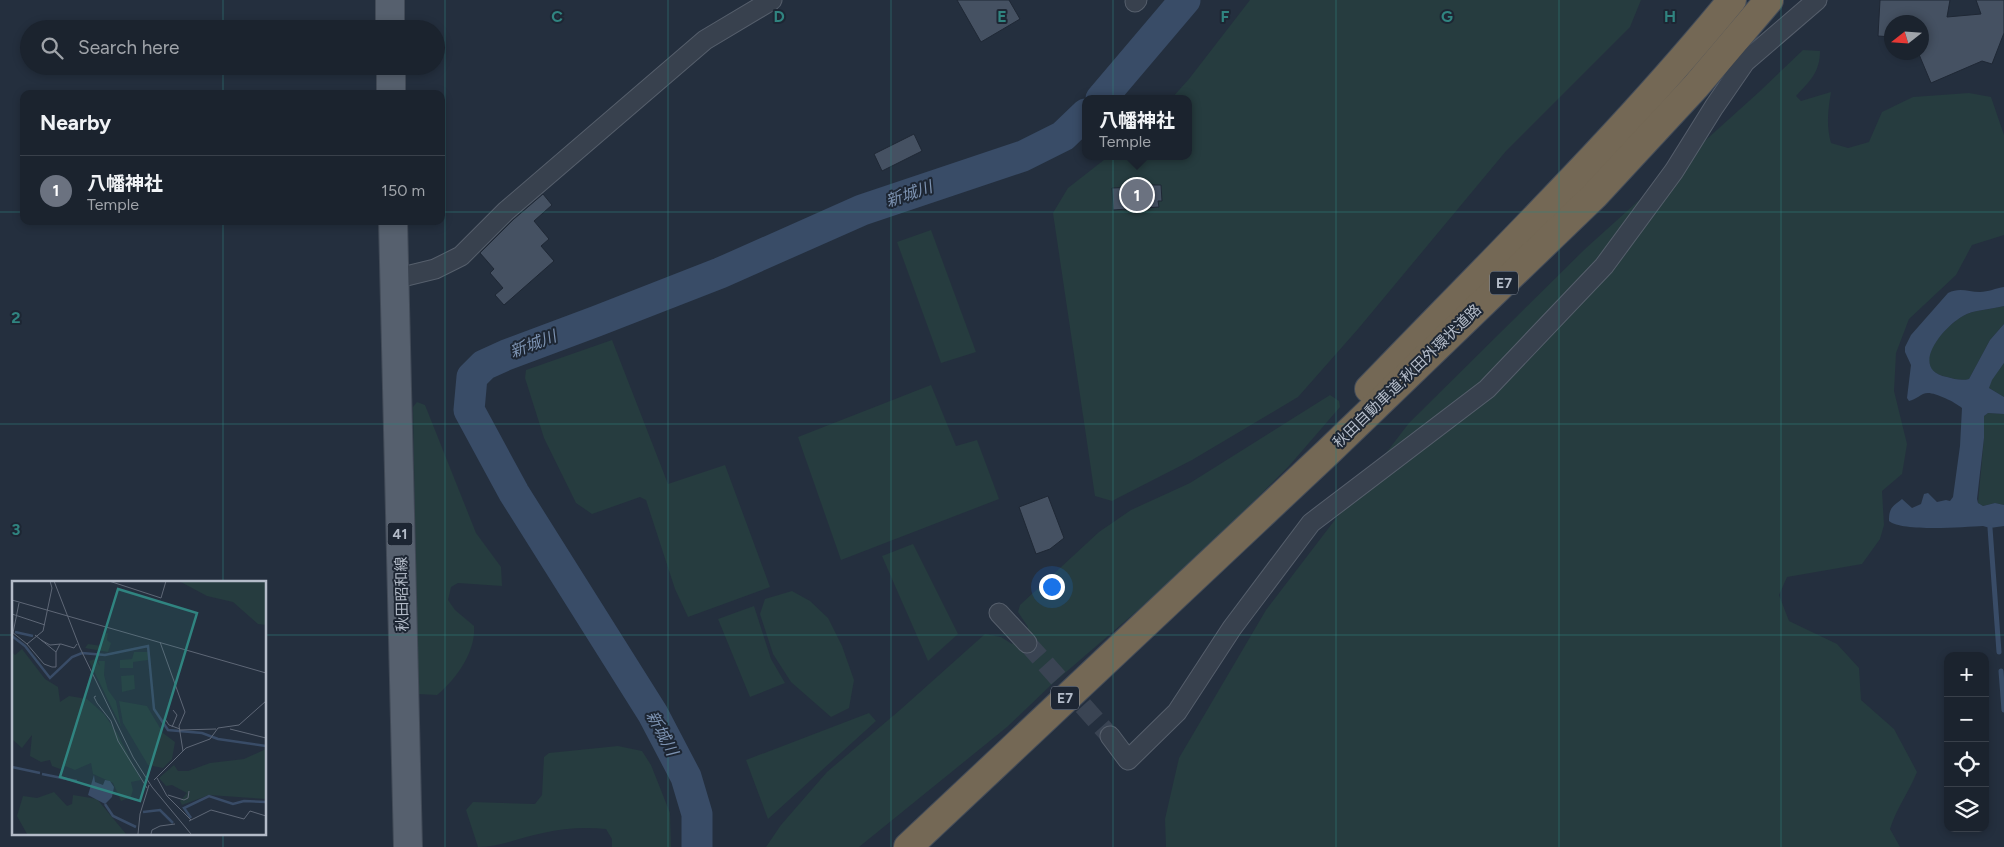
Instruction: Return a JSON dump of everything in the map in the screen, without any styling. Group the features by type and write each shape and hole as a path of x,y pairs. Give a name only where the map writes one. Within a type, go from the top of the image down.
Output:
{"highway":[{"name":"秋田自動車道;秋田外環状道路","path":"1223,549 1304,456 1603,146 1732,0"},
{"name":"秋田自動車道;秋田外環状道路","path":"908,847 1335,445 1594,196 1696,86 1769,0"}],"main road":[{"path":"390,0 390,20"},
{"path":"390,75 391,90"},
{"name":"秋田昭和線","path":"393,225 408,847"}],"street":[{"path":"394,279 435,268 462,256 506,211 705,40 772,0"},
{"path":"1110,736 1128,760 1177,712 1232,628 1311,523 1487,389 1604,266 1674,171 1745,62 1817,0"},
{"path":"999,613 1027,643"}],"green space":[{"path":"1250,0 1641,0 1630,27 1506,151 1358,329 1298,397 1192,460 1112,501 1095,496 1053,213 1068,188 1104,160 1192,160 1192,95 1175,95"},
{"path":"1803,50 1820,51 1820,58 1813,76 1796,96 1801,101 1831,92 1828,130 1831,143 1848,148 1869,142 1882,112 1913,97 1969,93 1991,97 2004,135 2004,235 1972,245 1956,275 1909,319 1896,353 1894,391 1907,444 1902,474 1882,491 1884,525 1880,539 1862,564 1787,577 1779,595 1789,621 1837,644 1859,668 1861,700 1894,729 1917,772 1890,829 1900,847 1166,847 1165,819 1179,758 1266,610 1409,423 1585,249"},
{"path":"931,230 976,352 941,363 897,242"},
{"path":"2004,306 2004,324 1990,340 1969,379 1955,379 1935,373 1930,366 1929,357 1932,348 1946,329 1967,314"},
{"path":"612,340 668,484 725,465 770,587 688,617 675,589 646,500 640,497 592,514 576,503 544,438 525,378 526,370"},
{"path":"2004,363 2004,397 1989,388 1991,380"},
{"path":"931,385 956,446 977,440 999,499 841,560 798,437"},
{"path":"1330,395 1339,401 1340,407 1289,466 1188,567 1051,685 1007,727 859,847 766,847 781,825 827,772 985,634 1001,637 1012,644 1028,627 1018,612 1020,605 1099,532 1131,510 1190,483"},
{"path":"417,402 425,405 476,533 501,567 502,586 458,583 451,587 448,600 455,610 474,626 474,636 472,646 458,673 437,695 418,694 413,407"},
{"path":"1988,413 2004,414 2004,505 1995,503 1983,506 1978,503 1984,438 1984,416"},
{"path":"913,544 958,634 928,661 882,556"},
{"path":"792,591 810,601 828,618 842,646 854,680 849,708 831,717 791,682 773,654 760,614 765,599"},
{"path":"754,606 771,659 785,683 750,697 718,619"},
{"path":"869,713 876,721 768,819 746,760"},
{"path":"618,746 642,751 651,765 670,813 671,847 612,847 612,839 606,829 582,828 551,831 503,844 478,847 466,810 473,802 535,804 542,795 544,757 549,753"}],"water":[{"path":"2004,287 2004,306 1972,312 1955,321 1939,338 1933,348 1930,366 1936,373 1947,377 1969,379 1990,340 2004,324 2004,363 1992,380 1989,388 2004,397 2004,414 1988,413 1984,416 1984,438 1977,499 1978,503 1983,506 1995,503 2004,505 2004,526 1990,528 1983,526 1920,528 1907,527 1889,521 1892,508 1902,499 1912,508 1921,504 1924,494 1928,493 1937,502 1950,501 1953,497 1960,446 1962,408 1945,398 1931,393 1923,394 1909,401 1907,398 1911,365 1905,352 1905,347 1911,335 1948,293 1960,290 1983,292"}],"building":[{"path":"957,0 1009,0 1020,19 981,42"},
{"path":"1880,0 1950,0 1947,17 1981,14 1976,0 2004,0 2004,33 1992,64 1982,61 1931,83 1921,60 1929,60 1929,15 1884,15 1884,36 1878,36"},
{"path":"914,134 922,151 882,171 874,154"},
{"path":"1145,185 1161,185 1162,201 1158,201 1159,207 1113,210 1112,188 1140,187"},
{"path":"543,194 552,205 534,221 549,239 541,246 554,261 504,305 495,295 503,288 490,273 494,269 480,253 514,219"},
{"path":"1048,496 1064,538 1050,549 1036,554 1019,507"}],"waterway":[{"name":"新城川","path":"1104,95 1185,0"},
{"name":"新城川","path":"697,847 697,814 686,777 653,714 514,493 469,410 472,377 484,365 506,355 720,273 862,210 1023,156 1063,136 1082,118"},
{"path":"1990,528 1999,652"},
{"path":"2001,671 2004,710"}],"tunnel":[{"path":"1027,643 1110,736"}],"place":[{"name":"八幡神社","path":"1137,195"}]}
